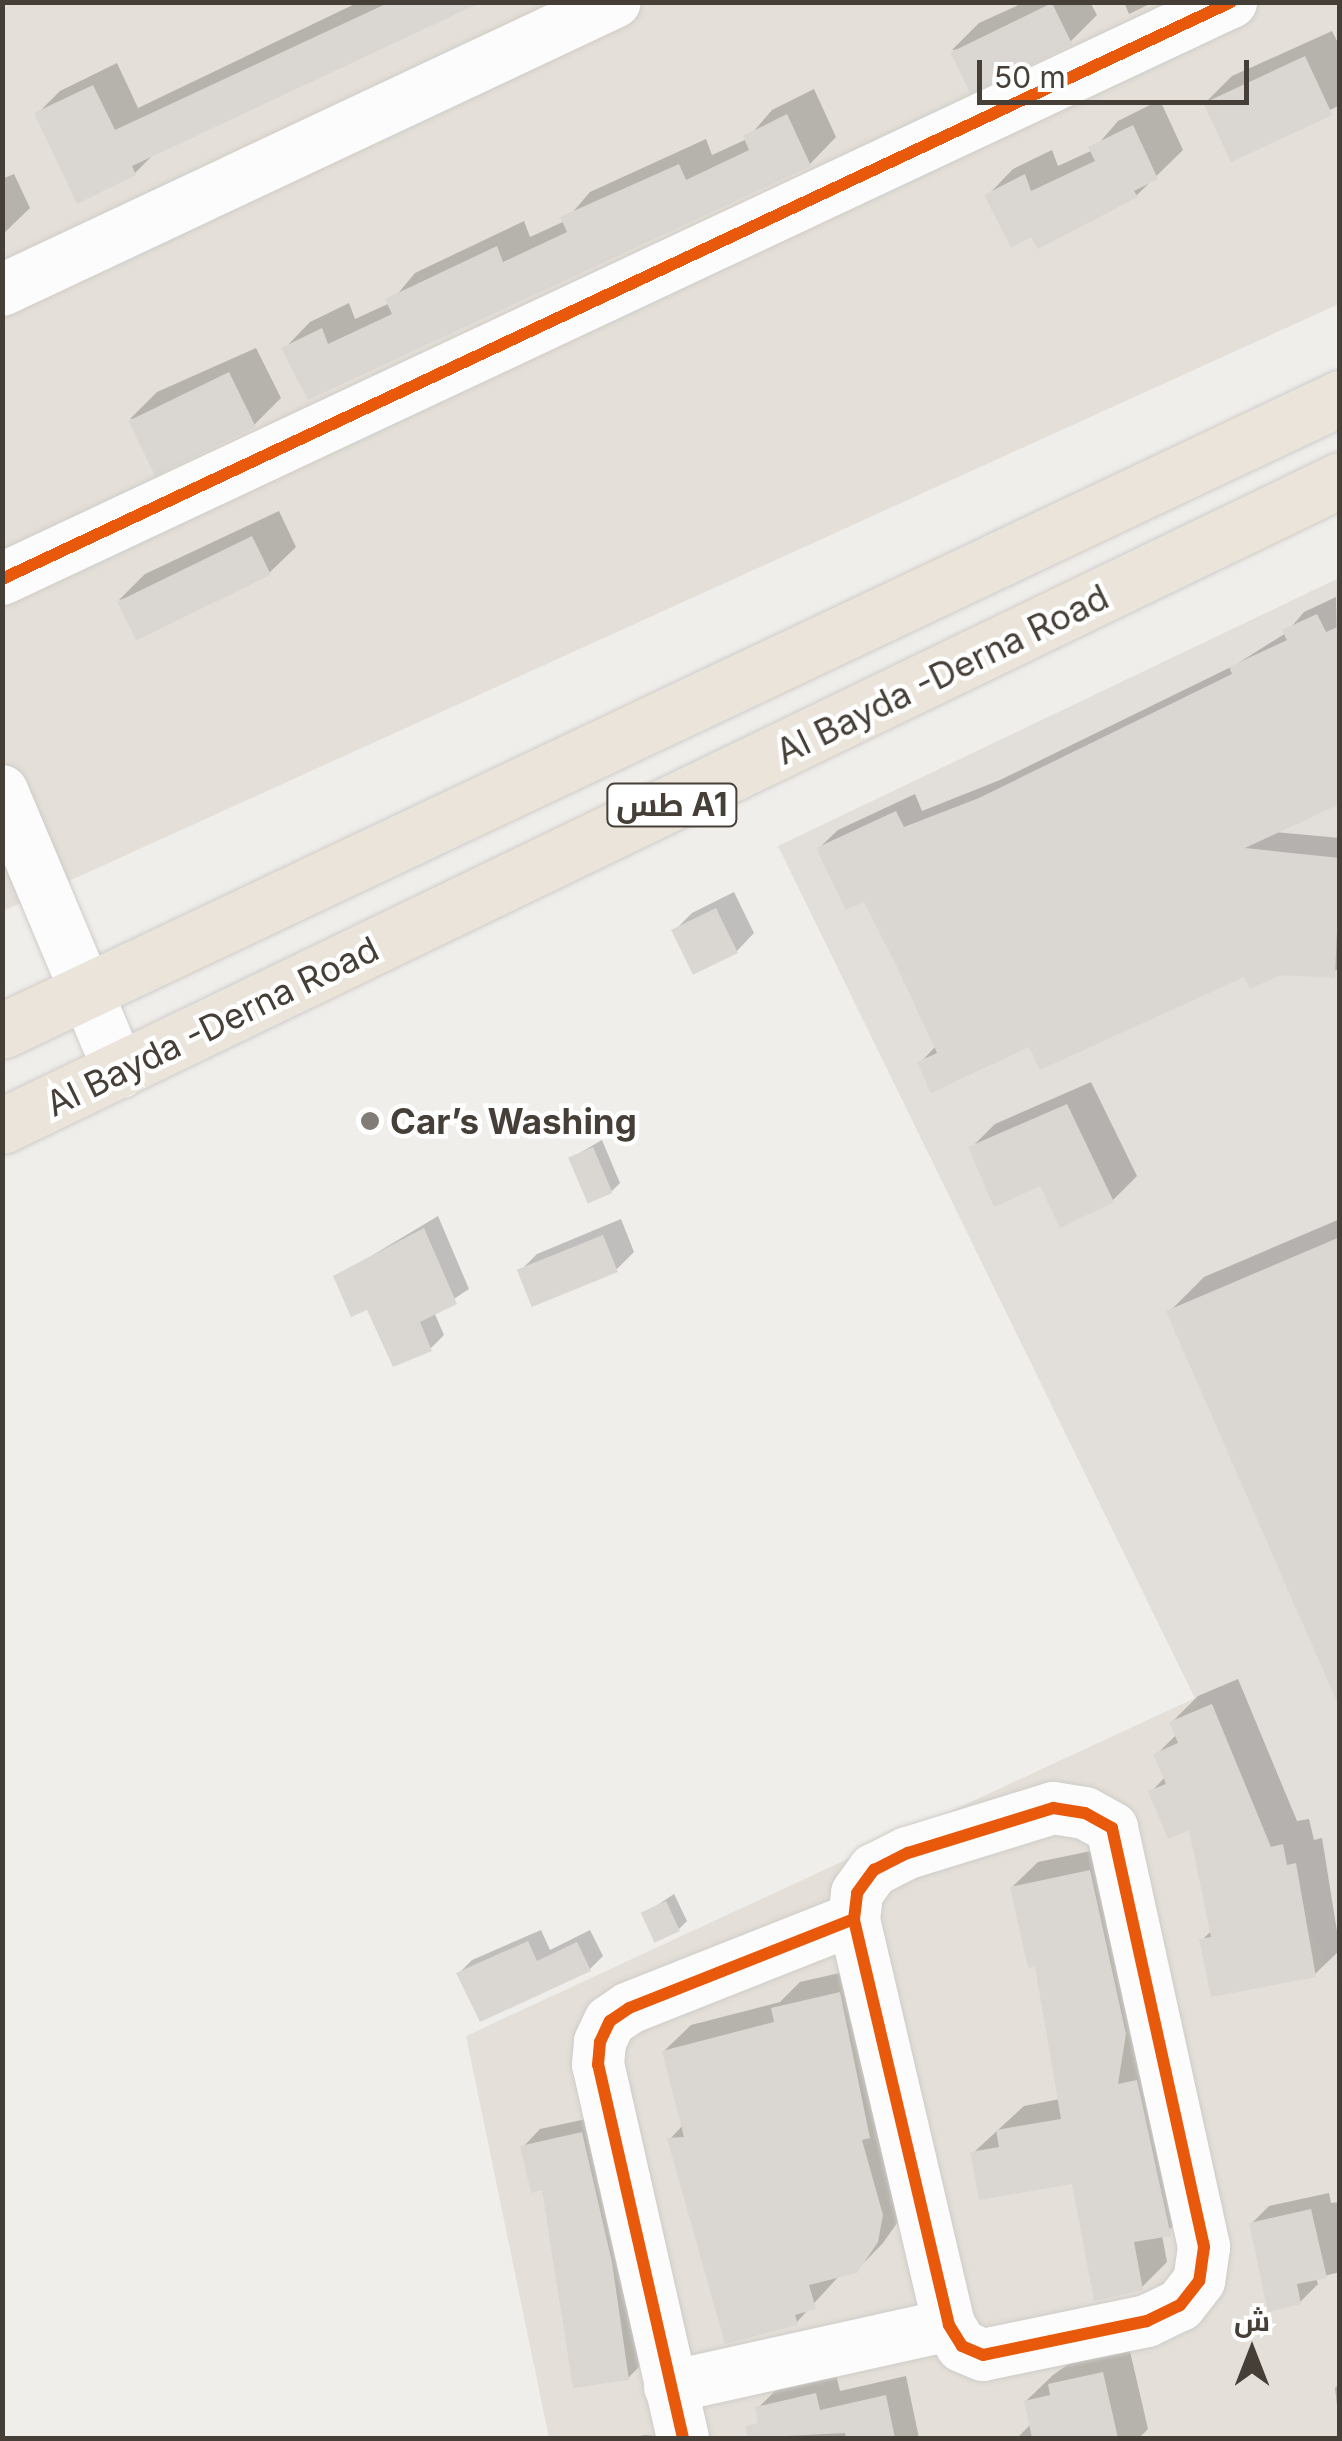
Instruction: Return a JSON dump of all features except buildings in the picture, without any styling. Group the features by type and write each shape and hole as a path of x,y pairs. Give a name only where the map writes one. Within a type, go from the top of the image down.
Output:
{"highway":[{"name":"طس A1","path":"2,1031 1340,398"},
{"name":"Al Bayda -Derna Road","path":"2,1126 1340,480"}],"street":[{"path":"2,290 615,2"},
{"path":"2,579 1231,2"},
{"path":"2,791 120,1072"},
{"path":"1053,1808 1085,1813 1112,1828 1204,2248 1200,2281 1180,2305 1147,2321 983,2354 962,2346 949,2325 854,1919 857,1893 874,1870 908,1853 1053,1808"},
{"path":"682,2438 598,2065 600,2042 610,2021 629,2008 854,1919"},
{"path":"670,2387 949,2325"}],"shaded area":[{"path":"2,3 1339,3 1339,304 3,911"},
{"path":"1339,578 1339,1993 778,846"},
{"path":"1195,1698 1339,1993 1339,2438 549,2438 466,2036"}],"cycle path":[{"path":"2,579 1231,2"},
{"path":"1053,1808 1085,1813 1112,1828 1204,2247 1199,2281 1180,2305 1147,2321 983,2355 962,2346 949,2325 854,1919 857,1893 874,1870 908,1853 1053,1808"},
{"path":"683,2438 598,2065 600,2042 610,2021 629,2008 854,1919"}],"place":[{"name":"Car’s Washing","path":"370,1121"}]}
